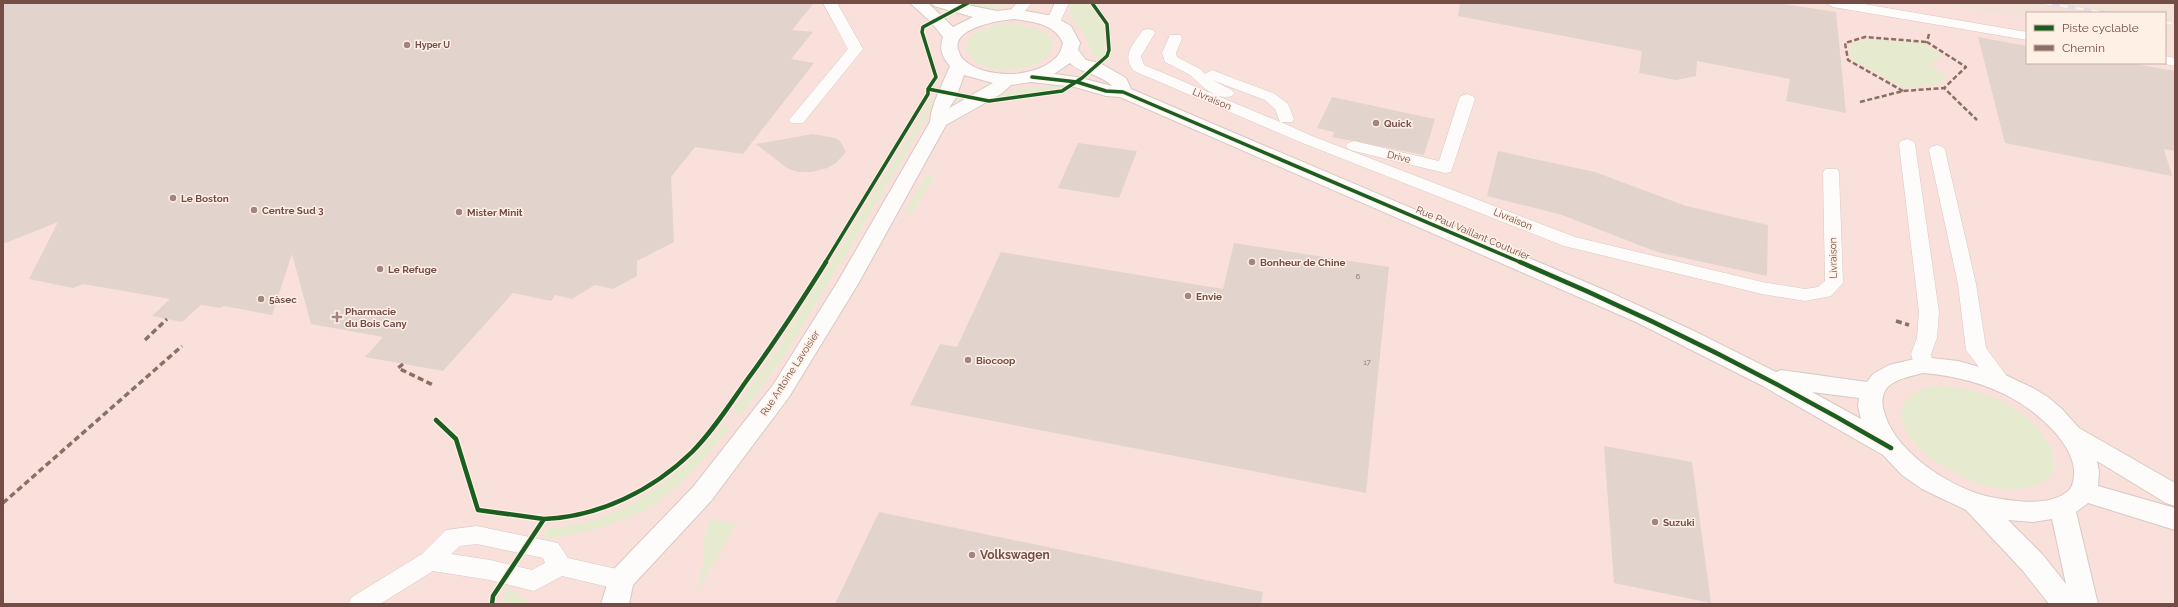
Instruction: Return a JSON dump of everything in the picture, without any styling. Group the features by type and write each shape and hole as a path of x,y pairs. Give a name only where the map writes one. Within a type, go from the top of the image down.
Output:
{"street":[{"path":"918,3 937,19 952,37"},
{"path":"940,3 969,12 997,15"},
{"path":"1019,9 1053,22 1063,28 1070,36 1072,44 1071,53 1065,61 1055,68 1032,77 1007,79 988,77 972,73 959,66 951,55 950,44 952,37 970,23 997,15 1019,9"},
{"name":"Rue Paul Vaillant Couturier","path":"1071,53 1080,64 1094,67 1120,82 1123,92"},
{"name":"Rue Antoine Lavoisier","path":"618,592 702,494 781,391 847,284 940,122 940,109 959,66"},
{"name":"Rue Paul Vaillant Couturier","path":"1032,77 1076,82 1106,91 1123,92 1610,301 1764,376 1891,448"},
{"name":"Rue Antoine Lavoisier","path":"940,122 995,90 1007,79"},
{"path":"2072,434 2084,455 2088,475 2082,491 2074,500 2062,507 2044,511 2021,511 1997,508 1972,501 1940,487 1912,469 1891,448 1880,433 1872,418 1870,404 1872,392 1880,381 1890,373 1905,368 1923,366 1960,369 2001,382 2029,397 2053,415 2072,434 2108,458 2175,496"},
{"name":"Rue Paul Vaillant Couturier","path":"1764,376 1811,385 1872,392"},
{"path":"2082,491 2175,519"},
{"path":"1972,501 2000,527 2033,563 2065,604"},
{"path":"2062,507 2084,604"}],"lane":[{"path":"797,120 856,49 830,3"},
{"path":"1053,22 1062,3"},
{"path":"1833,3 2026,36"},
{"name":"Livraison","path":"1148,33 1134,56 1135,63 1139,68 1306,139 1438,189 1570,242 1762,288 1805,295 1824,292 1834,283 1831,173"},
{"name":"Drive","path":"1175,38 1169,53 1170,59 1195,72 1208,85 1286,119 1327,139 1425,164 1445,168 1467,99"},
{"path":"1907,144 1929,312 1927,338 1921,354 1923,366"},
{"path":"1937,150 1967,284 1976,350 2001,382"},
{"path":"1425,164 1438,189"},
{"path":"360,604 430,561 454,537 477,535 550,550 560,566 618,592"},
{"path":"430,561 470,566 534,580 560,566"}],"shaded area":[{"path":"3,3 1932,3 2026,19 2026,64 2166,64 2166,42 2175,44 2175,604 3,604"},
{"path":"1932,3 2175,3 2175,44 2166,42 2166,12 2026,12 2026,19"}],"green space":[{"path":"973,3 1012,3 992,8 966,6"},
{"path":"1070,3 1088,3 1103,25 1105,53 1097,61 1090,51 1086,37 1069,14"},
{"path":"1005,24 1037,29 1045,33 1051,38 1053,44 1051,52 1045,59 1034,65 1011,70 994,69 979,64 970,56 966,47 970,38 982,30"},
{"path":"1867,39 1925,43 1943,56 1929,64 1947,76 1940,84 1903,88 1852,59 1850,45"},
{"path":"1046,86 1065,86 1058,90 992,99 1019,89"},
{"path":"932,99 936,100 901,162 785,355 741,415 733,411 777,350"},
{"path":"926,174 935,175 912,214 904,213"},
{"path":"1933,386 1954,387 1994,397 2013,407 2027,418 2040,430 2049,444 2054,457 2054,470 2047,480 2033,487 2010,489 1992,487 1983,485 1956,473 1928,455 1917,445 1909,434 1903,423 1902,412 1906,401 1916,393"},
{"path":"724,424 730,427 690,473 667,494 643,511 621,521 580,533 543,539 548,528 574,525 600,518 624,508 646,495 688,462 707,444"},
{"path":"711,519 736,524 696,595 703,565 703,541"},
{"path":"507,588 523,597 528,604 505,604 502,600"}],"building":[{"path":"3,3 814,3 792,30 813,32 791,59 814,63 743,154 695,147 671,177 674,242 637,261 637,276 613,289 595,285 572,299 555,295 551,301 513,293 443,371 365,357 383,337 311,324 292,254 272,315 224,306 220,308 201,305 182,322 152,316 170,299 83,284 73,288 29,279 58,222 3,244"},
{"path":"1460,3 1777,3 1836,12 1846,113 1786,101 1790,79 1697,61 1696,76 1676,80 1639,73 1642,51 1458,16"},
{"path":"1978,37 2026,46 2026,64 2134,64 2175,71 2175,151 2164,149 2172,176 2005,143"},
{"name":"Quick","path":"1332,97 1435,119 1424,155 1332,137 1334,132 1317,128"},
{"path":"813,134 835,138 840,141 846,152 836,163 827,168 811,172 798,172 787,168 756,144"},
{"path":"1078,143 1137,151 1119,198 1058,188"},
{"path":"1498,151 1595,172 1686,206 1768,225 1767,276 1657,252 1562,215 1487,196"},
{"path":"1234,243 1389,267 1366,493 910,405 940,344 957,347 1001,252 1223,289"},
{"name":"Suzuki","path":"1604,446 1692,462 1711,603 1614,583"},
{"name":"Volkswagen","path":"879,512 1263,592 1261,604 835,604"}],"railway":[{"path":"2044,3 2101,12"},
{"path":"2166,22 2175,24"}],"marked path":[{"path":"1929,34 1927,42 1966,67 1944,88"},
{"path":"1903,91 1848,60 1845,43 1865,37 1927,42"},
{"path":"1860,102 1903,91 1944,88 1977,120"},
{"path":"145,340 167,319"},
{"path":"1896,321 1909,325"},
{"path":"3,503 182,346"},
{"path":"403,364 398,368 433,385"}],"cycle path":[{"path":"968,3 923,27 922,32 936,77 928,89 989,101 1062,91 1082,78 1107,56 1109,50 1107,24 1092,3"},
{"path":"1032,77 1077,82 1106,91 1123,92 1558,278 1644,316 1728,357 1810,401 1891,448"},
{"path":"492,604 493,596 544,519 582,515 618,502 652,483 668,472 683,460 701,442 719,420 798,307 928,94 928,89"},
{"path":"436,420 456,439 478,510 544,519"}],"place":[{"name":"Hyper U","path":"407,45"},
{"name":"Quick","path":"1376,123"},
{"name":"Le Boston","path":"173,198"},
{"name":"Centre Sud 3","path":"254,210"},
{"name":"Mister Minit","path":"459,212"},
{"name":"Bonheur de Chine","path":"1252,262"},
{"name":"Le Refuge","path":"380,269"},
{"name":"Envie","path":"1188,296"},
{"name":"5àsec","path":"261,299"},
{"name":"Pharmacie du Bois Cany","path":"337,317"},
{"name":"Biocoop","path":"968,360"},
{"name":"Suzuki","path":"1655,522"},
{"name":"Volkswagen","path":"972,555"}]}
